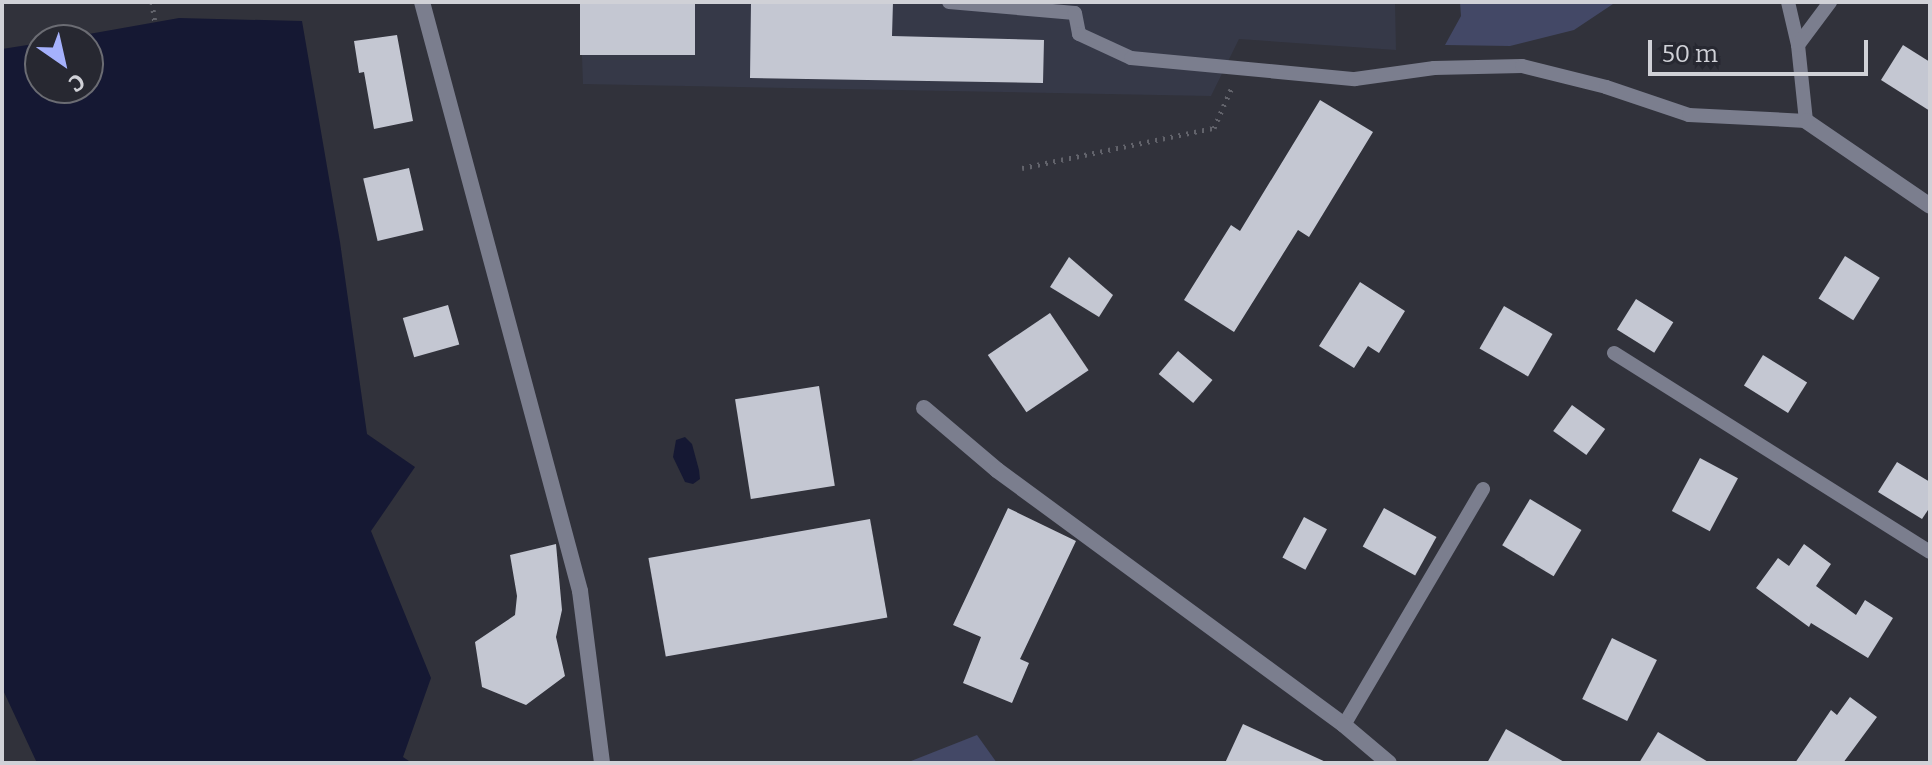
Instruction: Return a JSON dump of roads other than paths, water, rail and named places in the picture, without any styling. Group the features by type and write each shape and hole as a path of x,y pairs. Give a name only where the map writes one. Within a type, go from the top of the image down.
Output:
{"street":[{"path":"422,2 580,591 602,763"},
{"path":"1806,121 1930,206"},
{"path":"924,408 997,470 1344,725 1389,763"}],"lane":[{"path":"949,2 1075,7 1079,34 1131,58 1355,79 1434,68 1522,66 1606,87 1689,115 1806,121 1798,45 1788,2"},
{"path":"1798,45 1830,2"},
{"path":"1614,353 1930,552"},
{"path":"1344,725 1483,489"}]}
